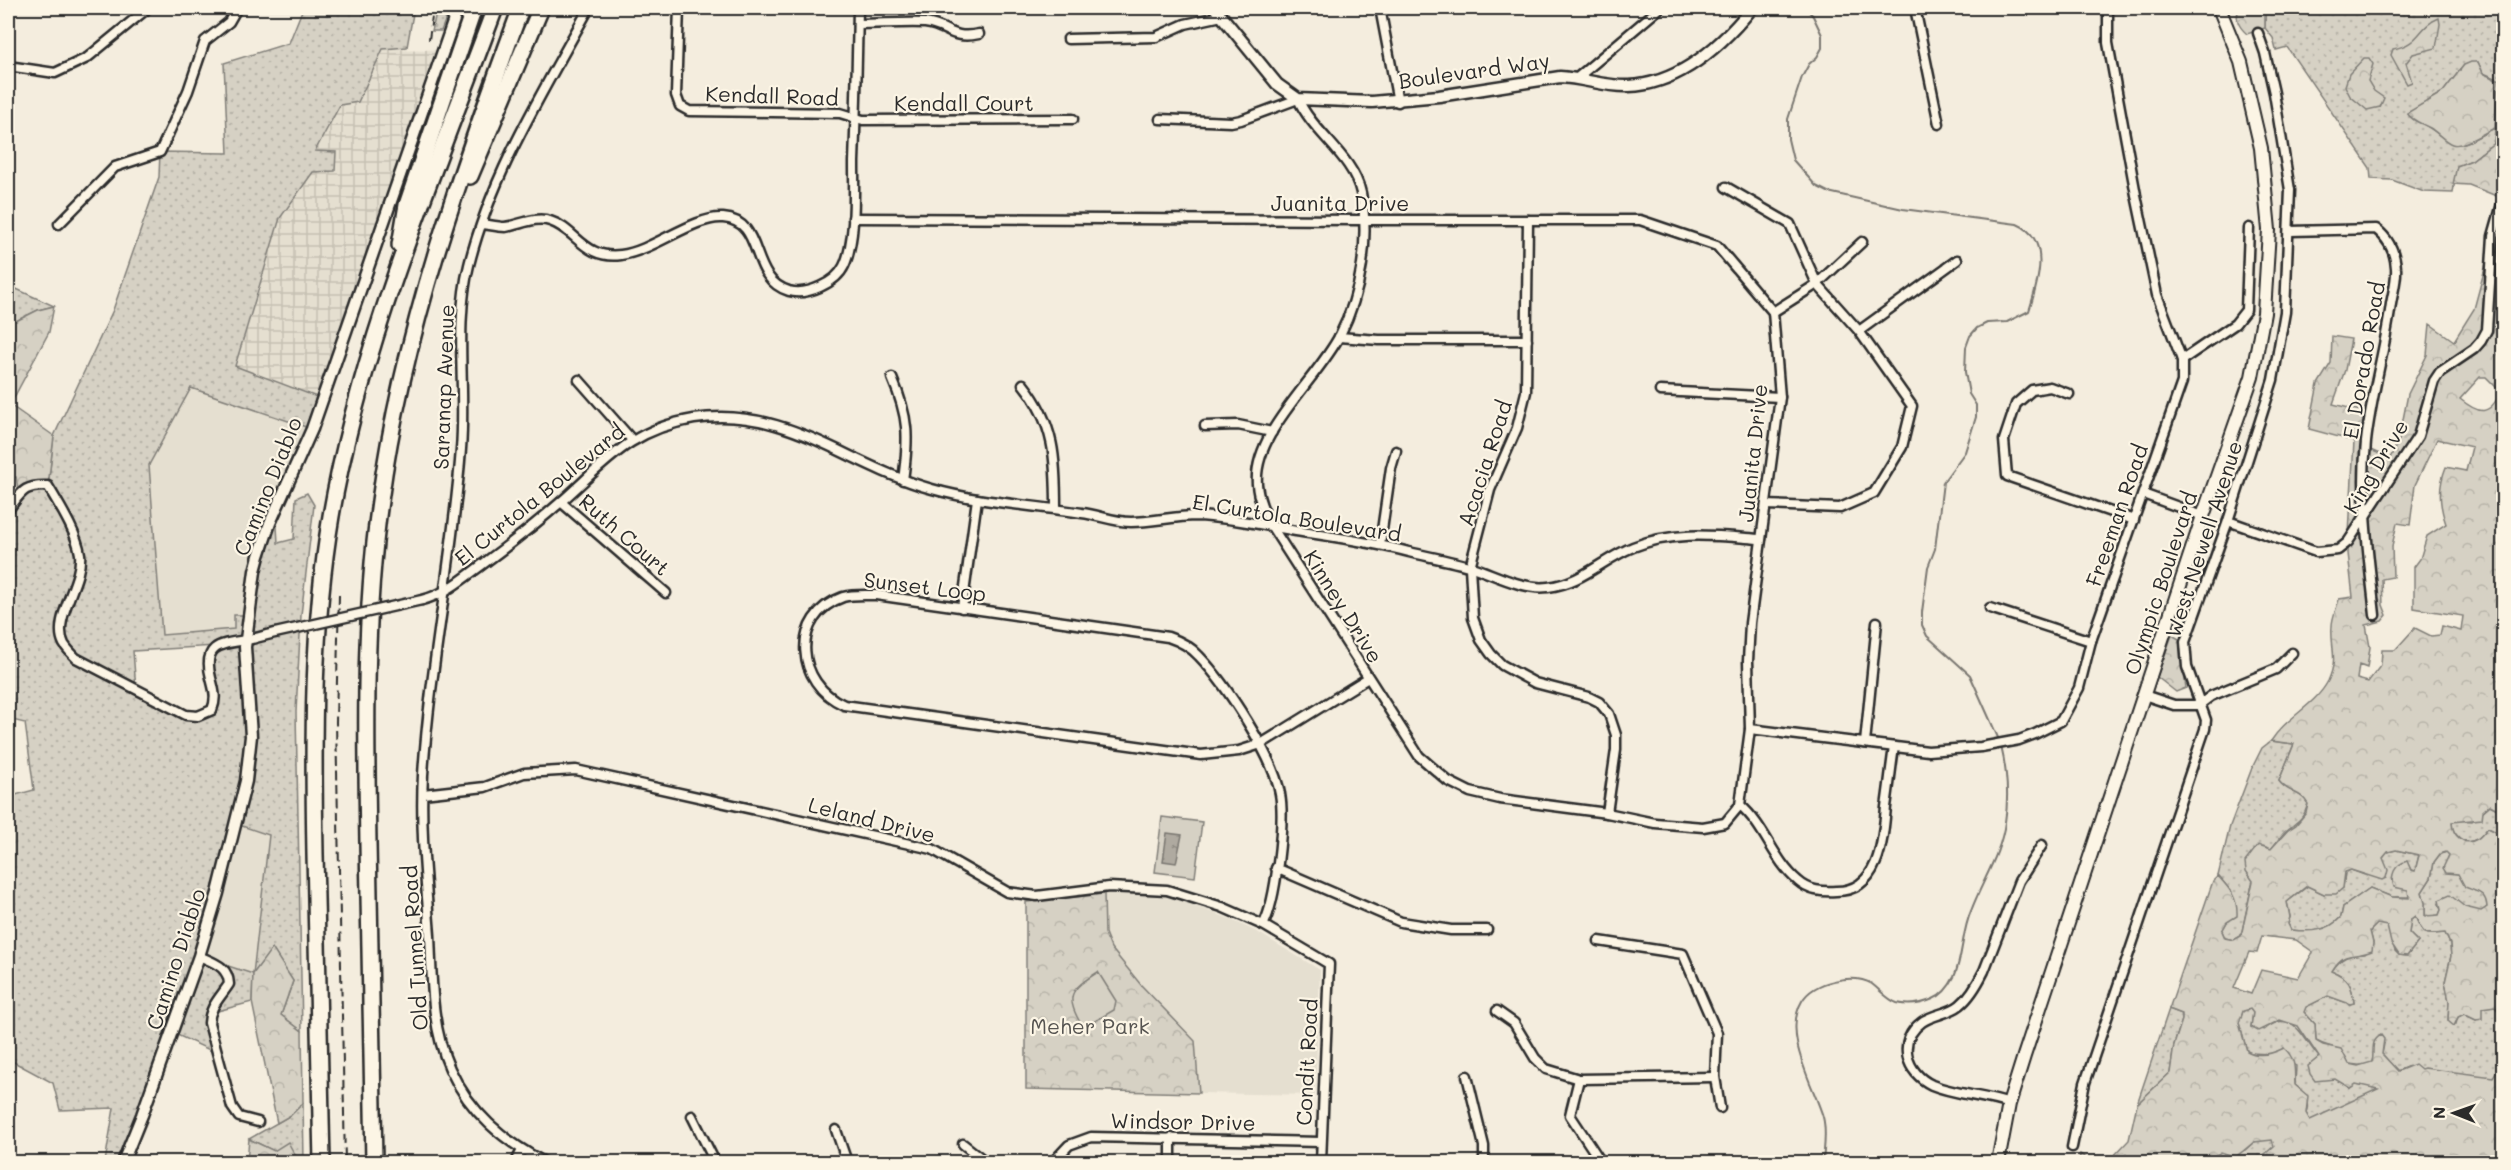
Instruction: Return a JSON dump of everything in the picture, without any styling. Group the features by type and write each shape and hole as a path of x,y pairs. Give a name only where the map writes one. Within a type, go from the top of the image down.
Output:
{"highway":[{"path":"397,276 406,205 474,8"},
{"path":"432,170 438,135 483,8"},
{"path":"322,1162 314,686 319,603 331,516 341,463 359,394 397,276 432,170 495,8"},
{"path":"374,1162 366,713 370,589 380,501 391,431 408,350 434,259 481,116 521,8"},
{"path":"434,259 541,8"}],"main road":[{"name":"Olympic Boulevard","path":"1998,1162 2009,1104 2203,516 2252,377 2264,313 2270,230 2262,148 2252,100 2241,62 2219,8"}],"street":[{"path":"8,66 55,73 87,58 148,8"},
{"path":"59,225 116,168 160,152 188,91 205,41 229,21 237,8"},
{"name":"Camino Diablo","path":"123,1162 199,956 218,893 246,781 251,736 246,640 255,571 265,537 312,429 458,8"},
{"name":"Saranap Avenue","path":"423,794 426,742 461,450 461,317 468,269 512,150 589,8"},
{"name":"Kendall Road","path":"679,8 676,95 684,109 840,113 855,118"},
{"path":"483,224 504,227 532,220 548,220 583,246 613,256 641,249 709,220 731,219 749,232 766,276 782,287 801,292 828,282 844,267 853,218 858,8"},
{"path":"1380,8 1398,102"},
{"path":"1577,78 1660,8"},
{"name":"Boulevard Way","path":"1298,99 1337,102 1398,102 1542,79 1577,78 1629,86 1646,84 1672,75 1722,41 1752,8"},
{"path":"1915,8 1939,124"},
{"name":"Freeman Road","path":"1750,729 1928,751 1981,747 2019,740 2061,721 2079,688 2091,641 2182,382 2182,360 2157,295 2136,195 2108,43 2108,8"},
{"path":"1068,39 1156,37 1219,12 1277,84 1298,99"},
{"path":"858,24 925,23 964,37 979,34"},
{"name":"West Newell Avenue","path":"2072,1147 2085,1083 2205,729 2206,720 2187,667 2185,642 2228,521 2273,380 2285,312 2290,190 2282,136 2265,53 2258,33"},
{"path":"1161,119 1231,122 1298,99"},
{"name":"Kinney Drive","path":"1298,99 1304,113 1338,153 1357,182 1363,203 1363,251 1358,286 1339,337 1272,432 1260,458 1257,473 1258,495 1272,527 1419,756 1448,781 1470,792 1500,799 1607,813 1655,823 1703,827 1725,823 1740,805"},
{"name":"Kendall Court","path":"855,118 863,120 1073,119"},
{"path":"1726,187 1790,224 1817,284 1859,331 1912,406 1902,447 1874,493 1840,508 1766,505"},
{"name":"King Drive","path":"2228,521 2316,552 2338,550 2348,542 2418,436 2434,381 2440,372 2474,349 2487,330 2493,236 2504,197"},
{"name":"Juanita Drive","path":"853,218 1640,220 1717,246 1773,312 1780,397 1750,623 1750,729 1740,805"},
{"name":"Acacia Road","path":"1528,220 1527,376 1523,405 1517,428 1490,490 1470,567 1473,618 1481,640 1491,654 1517,675 1552,688 1589,697 1599,702 1609,714 1616,735 1616,750 1607,813"},
{"path":"2182,360 2235,324 2246,310 2249,228"},
{"name":"El Dorado Road","path":"2290,231 2376,229 2384,235 2392,247 2396,269 2387,336 2366,441 2365,519 2375,615"},
{"path":"1773,312 1817,284 1862,242"},
{"path":"1859,331 1957,260"},
{"path":"1339,337 1379,340 1527,340"},
{"path":"892,378 904,406 907,427 907,453 903,480"},
{"path":"579,380 632,440"},
{"path":"1023,384 1034,398 1050,432 1056,469 1056,509"},
{"path":"2069,394 2050,387 2032,390 2016,404 2004,440 2007,476 2134,520"},
{"path":"1660,391 1780,397"},
{"name":"El Curtola Boulevard","path":"8,510 23,491 33,485 48,486 65,516 80,552 80,570 60,628 64,644 76,658 186,715 198,716 212,710 216,701 207,664 216,646 422,600 444,593 561,502 618,449 632,440 669,424 719,416 768,422 801,432 903,480 977,499 1086,513 1112,521 1132,522 1198,516 1272,527 1380,544 1470,567 1520,584 1547,587 1573,581 1631,548 1675,537 1706,534 1761,539"},
{"path":"1205,426 1238,425 1272,432"},
{"path":"1380,544 1391,468 1396,451"},
{"path":"2143,494 2203,516"},
{"path":"962,608 977,499"},
{"name":"Ruth Court","path":"561,502 666,593"},
{"name":"Sunset Loop","path":"1261,744 1199,654 1178,640 1168,637 868,595 846,596 833,601 811,622 807,633 807,665 813,679 833,700 844,705 1201,755 1239,752 1261,744 1368,678"},
{"path":"1990,608 2091,641"},
{"path":"1865,742 1877,622"},
{"path":"2144,695 2174,705 2199,705 2211,696 2276,669 2292,652"},
{"path":"1261,744 1276,775 1281,795 1280,839 1276,868 1269,910 1263,925"},
{"path":"1740,805 1758,823 1784,868 1800,883 1822,892 1844,891 1857,887 1874,867 1882,847 1894,747"},
{"name":"Leland Drive","path":"423,794 485,787 524,773 576,770 932,849 1007,892 1037,896 1108,887 1167,890 1222,907 1263,925 1329,964"},
{"name":"Old Tunnel Road","path":"423,794 434,1005 438,1037 448,1066 464,1095 485,1121 522,1150 544,1162"},
{"path":"2009,1104 1929,1083 1909,1066 1906,1049 1909,1036 1922,1022 1959,1006 1977,983 1984,971 2019,881 2042,845"},
{"path":"1276,868 1401,922 1451,930 1487,930"},
{"path":"1599,941 1683,954 1717,1033 1715,1077 1720,1108"},
{"path":"199,956 223,968 228,975 229,984 214,1004 209,1014 209,1023 232,1107 239,1117 258,1122"},
{"name":"Condit Road","path":"1321,1162 1329,964"},
{"path":"1497,1011 1514,1023 1535,1058 1546,1069 1579,1079 1715,1077"},
{"path":"1467,1076 1484,1146 1484,1162"},
{"path":"1579,1079 1570,1115 1601,1162"},
{"path":"692,1116 715,1162"},
{"path":"836,1130 847,1162"},
{"name":"Windsor Drive","path":"1053,1162 1069,1145 1083,1138 1321,1142"},
{"path":"1171,1138 1171,1162"},
{"path":"963,1144 986,1162"},
{"path":"516,1162 522,1150"}],"shaded area":[{"path":"383,49 444,50 322,399 234,366 280,218 313,171 314,151 340,105 358,102"},
{"path":"191,388 312,429 270,523 249,615 235,629 162,635 149,465"},
{"path":"235,824 269,835 253,974 199,956"},
{"path":"1153,890 1230,919 1259,933 1320,970 1315,1095 1199,1093 1195,1041 1141,985 1111,948 1105,933 1104,894"}],"green space":[{"path":"303,8 414,8 407,47 383,49 358,102 340,105 315,151 336,152 335,171 313,172 280,218 235,366 322,399 312,429 191,388 149,465 162,635 234,629 234,615 249,615 276,510 278,543 294,539 296,498 307,493 314,505 301,615 296,712 302,1031 281,1015 293,981 272,949 253,974 252,1002 214,1012 209,1023 216,1053 173,1033 123,1162 105,1162 114,1108 60,1110 53,1083 8,1061 8,797 34,790 25,723 8,719 8,510 23,491 48,486 54,436 113,310 159,177 160,152 228,153 224,63 289,43","holes":["215,646 207,664 212,710 186,715 136,689 133,651","236,824 269,835 253,974 200,957"]},
{"path":"437,8 450,8 441,31 432,31"},
{"path":"2239,8 2265,8 2265,28 2247,34 2238,22"},
{"path":"2265,8 2503,8 2503,81 2483,73 2478,62 2464,65 2443,92 2427,101 2425,125 2455,144 2466,142 2495,128 2494,143 2472,160 2457,166 2453,193 2424,192 2392,180 2371,179 2370,168 2287,47 2276,50 2273,38 2265,28"},
{"path":"2439,18 2436,48 2413,54 2406,63 2412,82 2407,84 2391,55 2393,49 2409,43 2426,26"},
{"path":"2364,58 2369,58 2373,64 2368,81 2374,91 2384,98 2380,107 2367,110 2350,96 2345,86 2349,74"},
{"path":"2478,62 2483,73 2498,81 2495,128 2468,142 2452,144 2407,113 2443,92 2464,65"},
{"path":"2494,143 2503,145 2504,414 2500,428 2504,431 2503,812 2490,805 2483,811 2482,819 2452,822 2456,835 2468,842 2478,838 2488,828 2500,834 2503,831 2503,1016 2495,1006 2482,1008 2482,1019 2476,1020 2464,1014 2458,1017 2454,1026 2448,1021 2449,1001 2445,982 2451,956 2450,944 2445,933 2425,933 2415,916 2411,919 2409,933 2418,942 2407,956 2399,955 2391,943 2387,926 2377,924 2370,931 2372,951 2345,957 2332,971 2349,983 2354,1003 2350,1004 2328,996 2306,1007 2304,1012 2315,1024 2316,1041 2341,1049 2349,1064 2358,1066 2372,1062 2375,1041 2381,1035 2384,1039 2382,1054 2398,1071 2415,1064 2421,1069 2493,1077 2503,1061 2503,1162 2256,1162 2274,1146 2272,1140 2254,1142 2236,1157 2221,1152 2212,1158 2211,1162 2108,1162 2129,1140 2137,1104 2170,1073 2182,1014 2169,1009 2213,881 2218,876 2235,899 2237,916 2227,922 2222,931 2225,938 2234,940 2241,936 2253,881 2246,871 2245,862 2258,845 2271,849 2306,813 2308,804 2305,800 2279,781 2294,744 2271,741 2284,725 2316,698 2328,681 2333,666 2332,623 2339,599 2353,597 2348,553 2354,441 2309,429 2318,384 2331,363 2332,336 2351,339 2345,370 2333,404 2365,412 2362,447 2390,458 2399,440 2408,394 2427,355 2430,324 2454,341 2474,309 2485,268 2499,197 2469,185 2453,184 2457,166 2472,160","holes":["2480,377 2486,377 2501,392 2497,400 2484,410 2473,408 2460,399","2437,439 2472,447 2466,471 2446,467 2440,496 2446,524 2427,536 2420,559 2414,567 2414,608 2463,616 2461,631 2442,626 2440,635 2431,636 2415,628 2395,650 2382,650 2381,665 2368,682 2357,679 2359,665 2367,668 2370,647 2366,625 2382,621 2387,615 2383,605 2382,579 2393,577 2392,546 2397,523 2410,525 2415,485","2396,850 2419,855 2415,871 2411,870 2407,861 2399,865 2393,875 2394,887 2408,890 2409,898 2392,897 2370,888 2343,907 2341,917 2330,926 2312,931 2291,930 2288,924 2290,917 2287,902 2307,886 2324,894 2336,894 2343,888 2345,872 2351,870 2382,880 2386,878 2388,870 2383,858 2388,852","2446,852 2449,855 2443,868 2446,873 2458,874 2465,887 2483,895 2487,907 2481,911 2465,907 2450,895 2439,900 2441,910 2439,915 2425,916 2422,892 2431,878 2434,862 2440,854","2262,936 2296,940 2313,952 2298,978 2261,970 2251,994 2234,988 2249,952 2257,953","2250,1009 2253,1013 2251,1027 2258,1031 2280,1020 2298,1026 2319,1057 2308,1066 2315,1081 2335,1079 2350,1088 2356,1084 2378,1089 2310,1120 2306,1113 2308,1096 2295,1085 2294,1065 2288,1052 2284,1048 2266,1054 2247,1051 2239,1023 2243,1011"]},
{"path":"12,287 54,306 38,310 16,321 8,314 8,293"},
{"path":"54,306 49,332 10,405 54,436 48,486 33,485 19,496 16,477 8,478 8,314 16,321 38,310"},
{"path":"2172,635 2179,639 2186,688 2176,692 2157,677"},
{"path":"2271,741 2294,744 2279,781 2286,788 2302,796 2308,803 2305,813 2271,849 2263,846 2250,856 2247,865 2253,880 2241,936 2234,940 2225,938 2222,931 2227,922 2232,892 2218,876 2230,826 2252,768 2262,748"},
{"path":"2490,805 2503,812 2503,831 2500,834 2488,828 2480,837 2472,841 2463,840 2456,835 2452,822 2472,821"},
{"path":"1162,817 1202,822 1195,877 1155,872"},
{"path":"2396,850 2419,855 2415,872 2411,870 2406,861 2409,897 2392,897 2370,888 2343,907 2341,917 2330,926 2312,931 2291,930 2288,924 2290,917 2287,902 2308,886 2324,894 2343,888 2345,872 2351,870 2367,876 2384,864 2383,858 2387,852"},
{"path":"2447,852 2449,855 2447,862 2451,873 2458,874 2486,898 2487,907 2481,912 2439,904 2441,910 2439,915 2425,917 2422,892 2431,878 2434,862 2440,854"},
{"name":"Meher Park","path":"1104,894 1105,933 1111,948 1141,985 1195,1041 1199,1093 1026,1089 1026,902"},
{"path":"2415,916 2422,931 2428,934 2445,933 2450,944 2451,956 2445,982 2449,1001 2448,1021 2456,1024 2458,1017 2464,1014 2476,1020 2482,1007 2494,1006 2503,1016 2503,1162 2211,1162 2212,1158 2221,1151 2228,1154 2245,1150 2254,1142 2310,1121 2306,1113 2306,1098 2295,1085 2296,1066 2270,1054 2247,1051 2239,1023 2243,1011 2250,1009 2253,1012 2251,1027 2264,1030 2274,1023 2283,1021 2296,1027 2319,1057 2313,1063 2350,1088 2356,1084 2381,1088 2409,1066 2397,1071 2382,1054 2384,1044 2374,1053 2372,1062 2366,1066 2349,1064 2340,1050 2316,1041 2315,1024 2304,1012 2305,1007 2328,996 2350,1004 2354,1003 2349,983 2332,971 2346,957 2365,954 2373,943 2370,931 2377,924 2387,925 2395,951 2399,955 2407,956 2418,942 2409,933 2411,919"},
{"path":"272,948 293,981 281,1015 302,1031 303,1103 291,1115 277,1123 252,1002 253,974"},
{"path":"1098,972 1116,1001 1114,1010 1083,1028 1074,1008 1072,995 1080,984"},
{"path":"2169,1009 2182,1014 2170,1073 2137,1104"},
{"path":"303,1103 304,1162 287,1162 295,1155 274,1151 249,1139 291,1115"},
{"path":"249,1139 274,1151 288,1142 295,1155 287,1162 247,1162"},
{"path":"2080,1154 2091,1161 2108,1162 2079,1162"}],"water":[{"path":"1167,833 1182,835 1176,863 1163,861"}],"waterway":[{"path":"1806,8 1813,16 1822,35 1822,48 1802,77 1788,119 1788,139 1793,160 1816,186 1828,192 1903,209 2017,224 2028,231 2039,251 2040,263 2036,288 2029,311 2007,322 1987,323 1977,328 1970,336 1966,347 1965,372 1969,394 1976,405 1976,417 1965,452 1943,482 1935,549 1928,567 1922,612 1922,625 1927,636 1970,675 1999,740"},
{"path":"1823,1162 1825,1134 1823,1117 1801,1059 1795,1029 1802,1001 1815,988 1845,979 1855,979 1872,984 1894,1002 1906,1004 1929,1001 1948,987 1957,969 1968,919 2003,834 2007,794 2001,746"}],"railway":[{"path":"429,40 433,8"},
{"path":"339,595 336,722 345,1162"}]}
